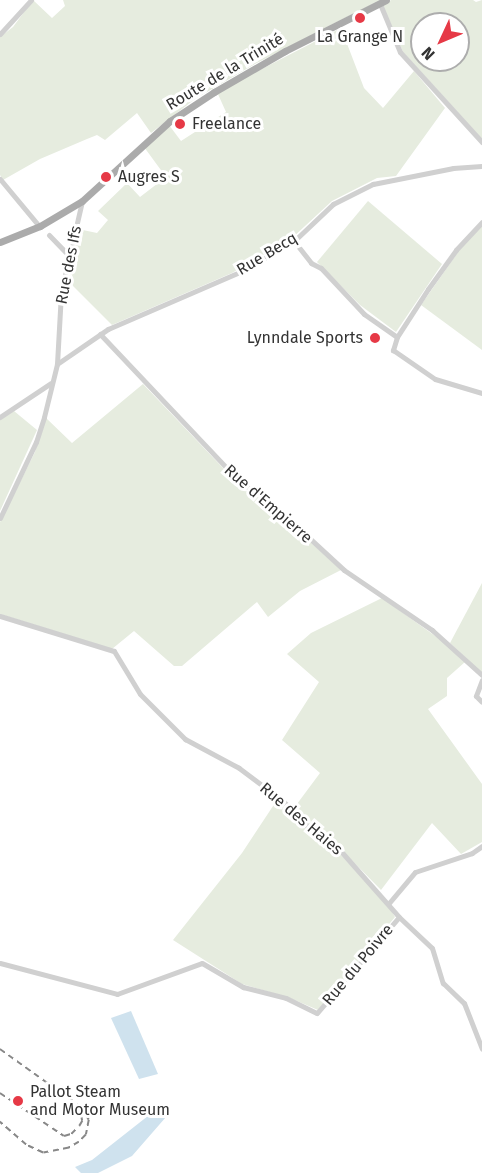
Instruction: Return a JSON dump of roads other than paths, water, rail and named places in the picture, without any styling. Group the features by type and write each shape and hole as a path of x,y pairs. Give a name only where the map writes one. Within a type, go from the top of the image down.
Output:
{"main road":[{"name":"Route de la Trinité","path":"0,242 39,226 82,201 170,121 187,109 285,51 383,2"}],"street":[{"path":"0,34 31,0"},
{"path":"383,2 400,52 482,142"},
{"name":"Rue Becq","path":"57,364 100,334 242,271 294,240 333,204 373,184 453,168 482,166"},
{"path":"0,179 39,226"},
{"name":"Rue des Ifs","path":"0,519 36,442 57,364 61,292 82,201"},
{"path":"482,222 456,250 397,337 393,350 435,379 482,393"},
{"path":"49,236 69,256"},
{"path":"294,240 311,263 321,268 364,314 397,337"},
{"name":"Rue d'Empierre","path":"100,334 242,484 267,499 344,570 432,630 482,675"},
{"path":"0,417 51,383"},
{"name":"Rue des Haies","path":"0,616 114,651 140,694 184,739 240,768 283,801 315,834 338,848 399,917 432,948 443,983 464,1003 482,1049"},
{"path":"482,680 476,696 482,702"},
{"path":"389,903 415,872 472,853 482,846"},
{"name":"Rue du Poivre","path":"0,963 117,994 202,963 243,987 286,998 317,1013 399,917"}],"water":[{"path":"131,1011 158,1074 139,1079 111,1018"},
{"path":"153,1112 166,1117 132,1156 98,1173 81,1173 75,1167 92,1160"}],"railway":[{"path":"0,1049 81,1107 89,1120 86,1135 79,1142 69,1148 43,1153 26,1145 0,1122"},
{"path":"0,1093 64,1136 71,1134 79,1126 82,1121 80,1112"}],"place":[{"name":"La Grange N","path":"360,18"},
{"name":"Freelance","path":"180,124"},
{"name":"Augres S","path":"106,177"},
{"name":"Lynndale Sports","path":"375,338"},
{"name":"Pallot Steam and Motor Museum","path":"18,1101"}]}
